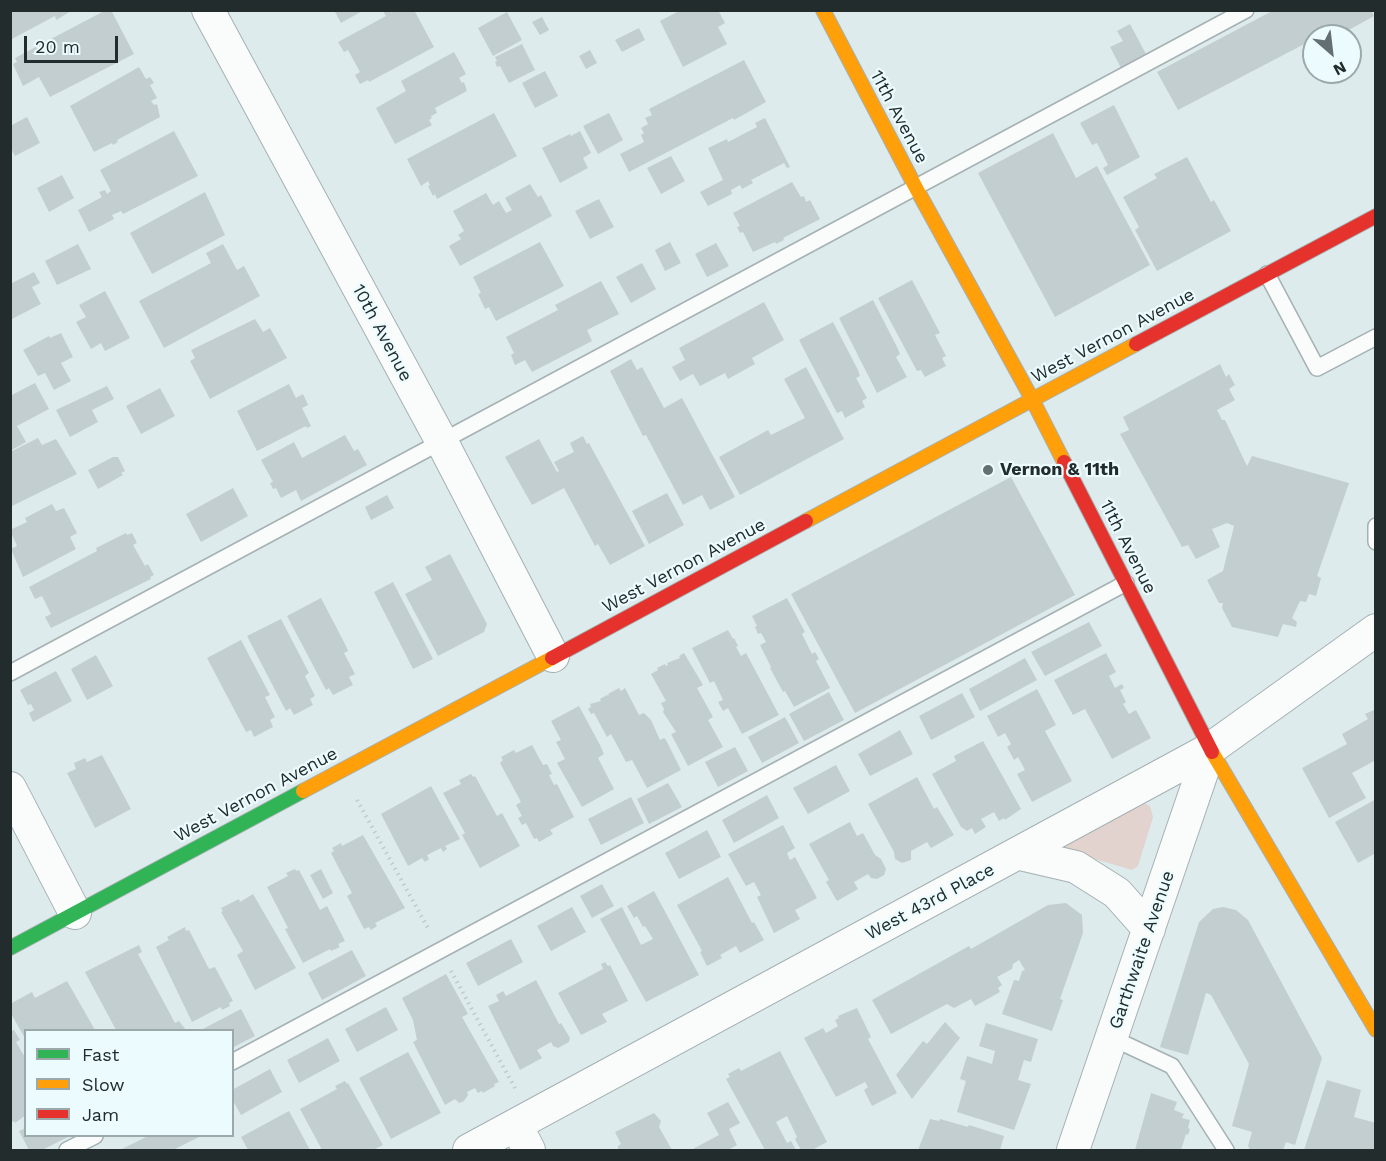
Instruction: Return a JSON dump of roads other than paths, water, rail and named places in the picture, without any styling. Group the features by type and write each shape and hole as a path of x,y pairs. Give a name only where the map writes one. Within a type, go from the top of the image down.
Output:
{"main road":[{"name":"11th Avenue","path":"823,10 916,188 1032,399 1210,749 1369,1007 1376,1030"},
{"name":"West Vernon Avenue","path":"10,948 1376,216"}],"street":[{"name":"10th Avenue","path":"208,10 442,442 553,656"},
{"name":"West 43rd Place","path":"470,1150 523,1138 1020,854 1210,749 1376,630"},
{"name":"Garthwaite Avenue","path":"1073,1150 1210,749"},
{"path":"10,788 75,913"},
{"path":"1020,854 1076,867 1117,893 1149,930"}],"lane":[{"path":"10,674 1246,10"},
{"path":"1267,274 1317,368 1376,337"},
{"path":"1376,526 1376,542"},
{"path":"234,1061 1126,583"},
{"path":"1112,1038 1172,1066 1226,1150"},
{"path":"67,1150 93,1137"}],"place":[{"name":"Vernon & 11th","path":"988,470"}]}
